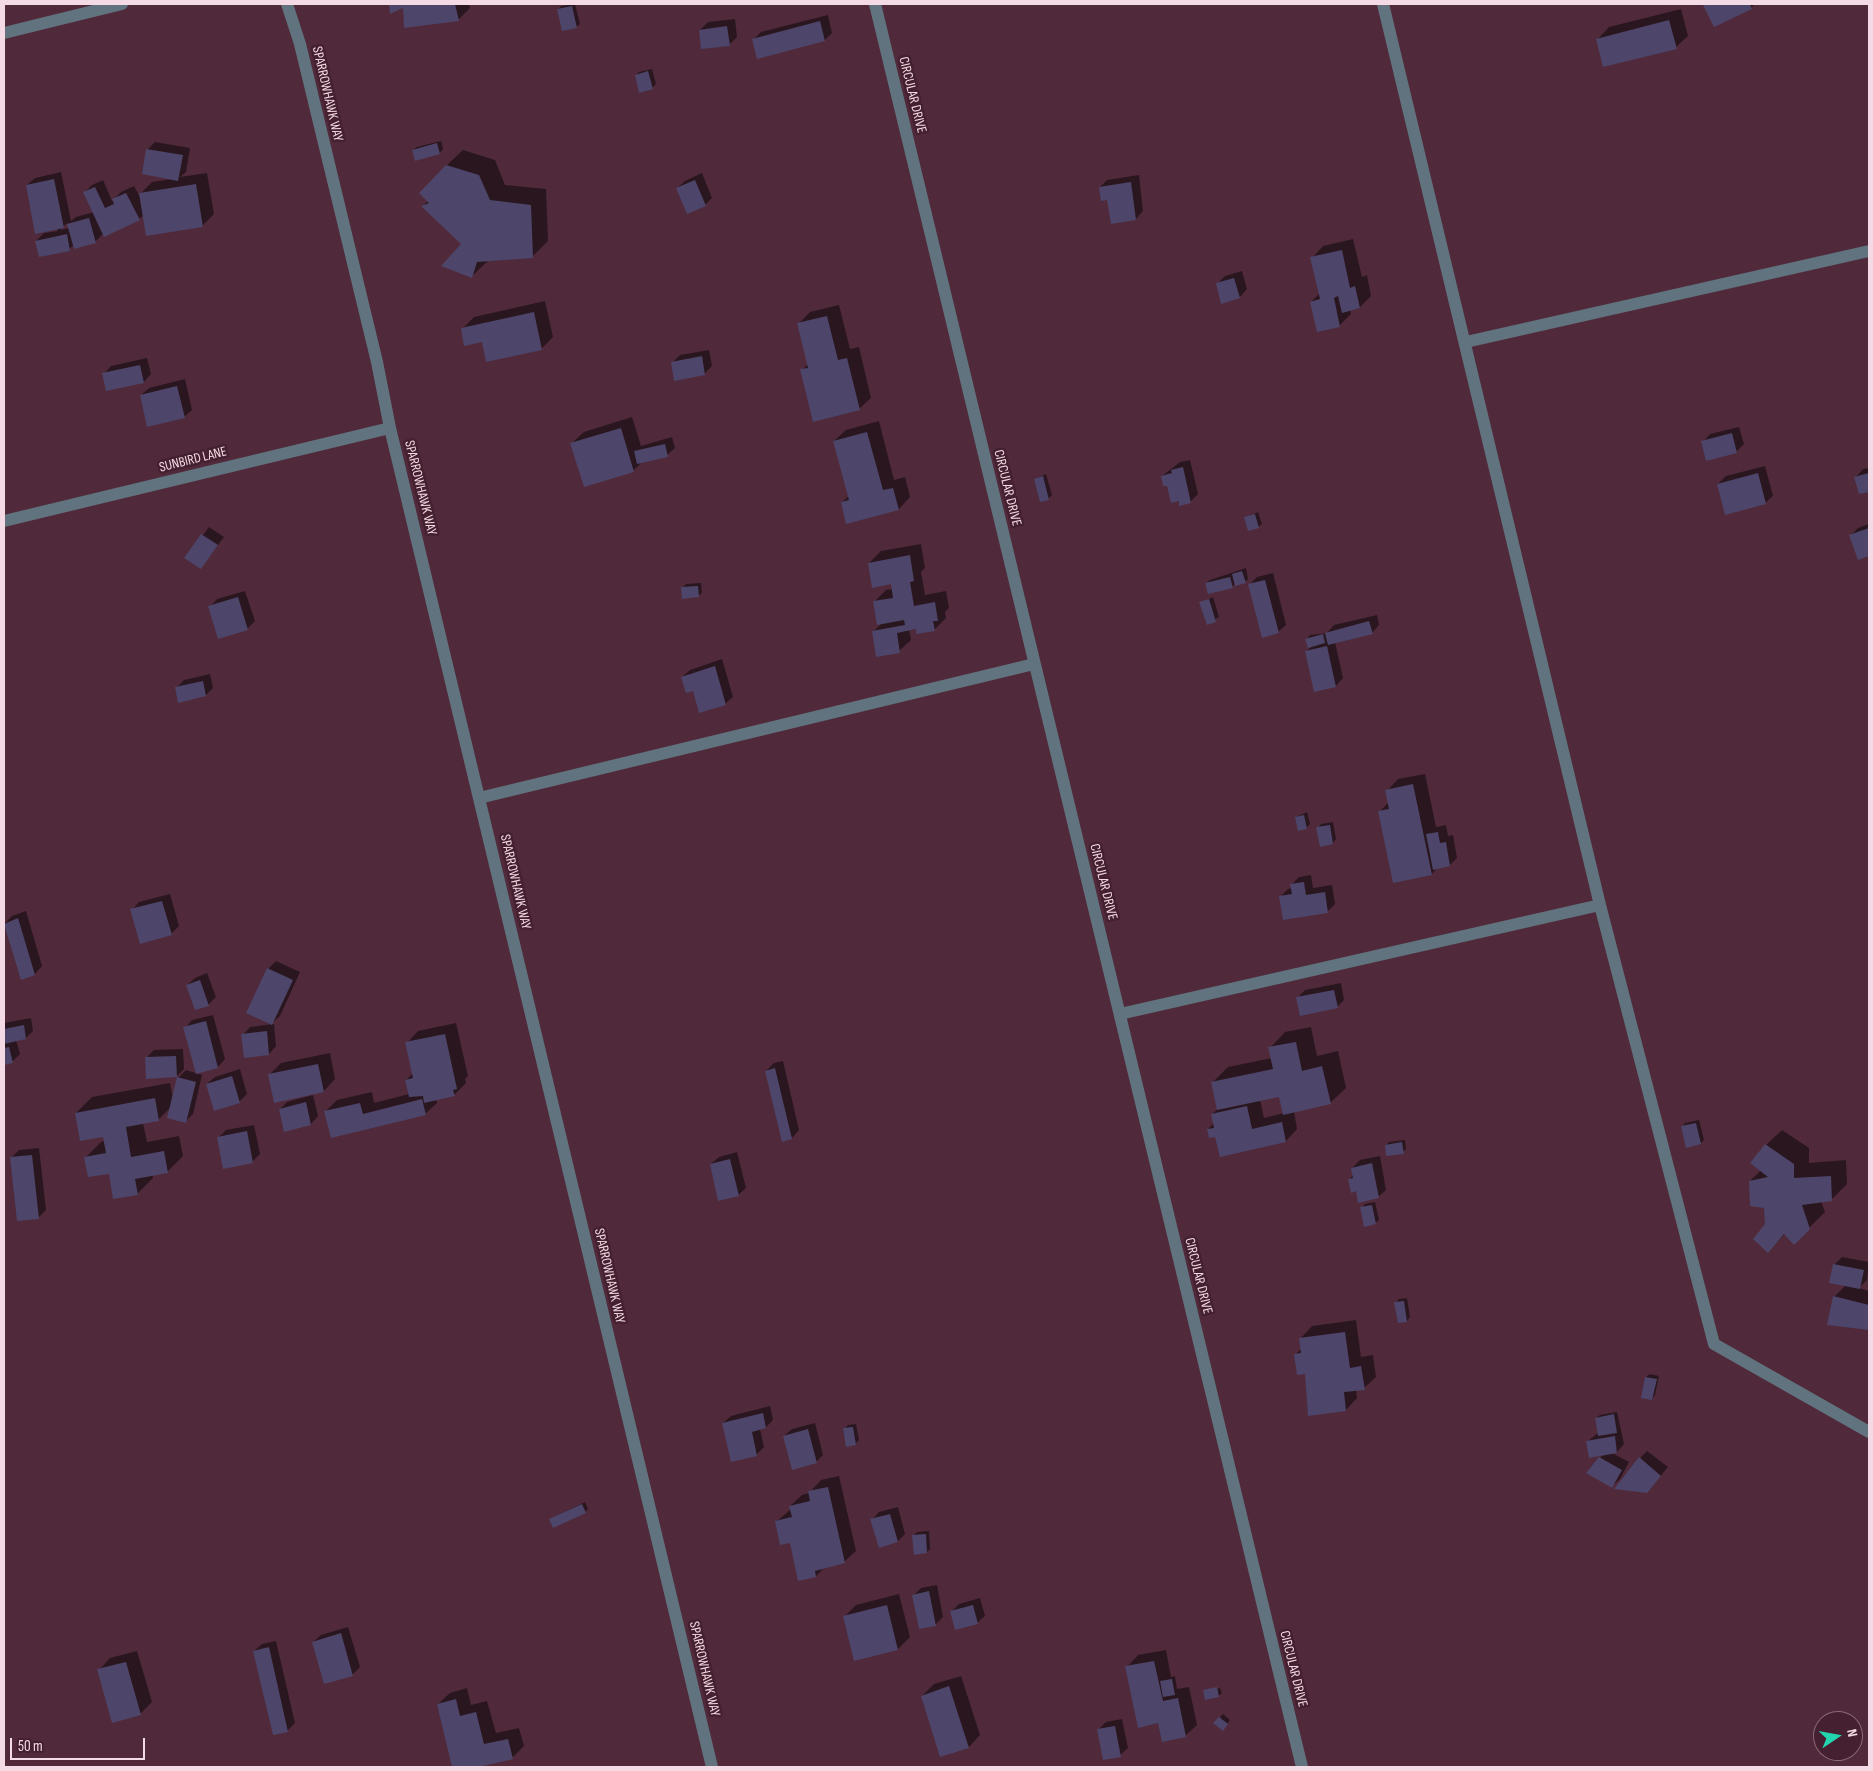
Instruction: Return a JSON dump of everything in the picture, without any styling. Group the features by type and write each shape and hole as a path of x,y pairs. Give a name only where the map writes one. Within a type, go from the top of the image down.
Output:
{"street":[{"path":"4,33 122,4"},
{"name":"SPARROWHAWK WAY","path":"287,4 300,44 377,362 390,428 712,1767"},
{"name":"CIRCULAR DRIVE","path":"875,4 1302,1767"},
{"path":"1383,4 1466,342 1600,905 1714,1344 1869,1432"},
{"path":"1466,342 1869,251"},
{"name":"SUNBIRD LANE","path":"4,521 390,428"},
{"path":"479,798 1034,664"},
{"path":"1120,1014 1600,905"}],"building":[{"path":"389,4 455,4 459,21 404,28 403,8 390,14"},
{"path":"1750,4 1752,9 1714,27 1703,5"},
{"path":"572,6 577,28 562,31 557,9"},
{"path":"1669,20 1677,49 1603,67 1596,39"},
{"path":"820,21 825,41 757,59 752,39"},
{"path":"727,26 730,46 701,49 699,30"},
{"path":"648,71 653,89 639,93 635,75"},
{"path":"437,143 440,154 415,161 412,150"},
{"path":"146,149 183,155 178,181 142,174"},
{"path":"446,165 479,175 490,200 531,205 533,258 477,262 472,278 441,266 461,244 421,206 429,203 419,193"},
{"path":"54,179 64,228 35,234 26,185"},
{"path":"695,180 706,206 687,214 676,188"},
{"path":"1131,182 1136,220 1111,224 1107,200 1101,201 1099,187"},
{"path":"196,184 203,227 146,236 139,193"},
{"path":"95,187 105,208 114,204 112,199 126,193 140,220 104,237 83,192"},
{"path":"89,218 96,243 74,249 67,224"},
{"path":"67,234 70,251 39,257 35,241"},
{"path":"1342,250 1350,288 1355,286 1360,308 1342,313 1338,296 1334,298 1340,327 1317,332 1310,302 1320,299 1310,257"},
{"path":"1234,278 1240,298 1221,304 1216,283"},
{"path":"534,312 542,350 486,362 482,342 464,346 461,328"},
{"path":"827,316 838,360 847,358 860,410 813,422 800,369 808,368 797,323"},
{"path":"702,356 705,375 674,381 671,362"},
{"path":"140,365 144,383 106,391 102,373"},
{"path":"177,386 185,418 147,427 140,395"},
{"path":"621,428 634,472 584,487 570,443"},
{"path":"867,432 883,490 893,488 899,510 846,524 841,502 849,500 833,441"},
{"path":"1732,433 1737,453 1706,461 1701,441"},
{"path":"665,444 668,457 637,464 634,451"},
{"path":"1183,467 1191,503 1179,506 1179,501 1171,503 1167,486 1163,486 1161,476 1172,473 1171,470"},
{"path":"1758,473 1766,504 1725,515 1717,484"},
{"path":"1869,473 1869,492 1859,494 1854,477"},
{"path":"1043,476 1049,500 1040,502 1034,479"},
{"path":"1255,514 1259,528 1248,531 1244,517"},
{"path":"1869,528 1869,556 1858,560 1849,535"},
{"path":"201,534 218,545 201,569 184,558"},
{"path":"910,555 914,581 910,582 914,606 935,602 938,621 933,621 935,631 916,634 916,629 897,633 900,653 876,657 872,631 905,625 904,620 877,625 873,601 893,598 891,584 872,588 868,563"},
{"path":"1242,571 1246,583 1235,586 1232,574"},
{"path":"1230,577 1233,588 1208,594 1205,583"},
{"path":"1265,580 1279,633 1262,638 1248,584"},
{"path":"698,586 699,597 682,599 681,587"},
{"path":"238,597 248,630 218,639 208,606"},
{"path":"1209,599 1216,622 1207,625 1199,602"},
{"path":"1369,621 1373,634 1328,645 1325,633"},
{"path":"1323,634 1325,643 1308,648 1305,639"},
{"path":"1327,646 1336,687 1314,692 1305,651"},
{"path":"715,666 726,705 699,713 693,691 686,693 681,677"},
{"path":"203,681 206,696 178,703 175,687"},
{"path":"1413,784 1432,875 1393,883 1378,811 1389,809 1385,790"},
{"path":"1304,815 1307,829 1298,831 1295,817"},
{"path":"1330,825 1333,844 1320,847 1316,827"},
{"path":"1438,832 1440,843 1446,842 1450,866 1433,870 1426,834"},
{"path":"1304,882 1306,895 1325,892 1328,913 1283,920 1279,896 1292,894 1290,884"},
{"path":"162,901 172,935 140,944 130,909"},
{"path":"18,918 35,975 21,980 4,924"},
{"path":"267,968 293,980 272,1025 246,1013"},
{"path":"200,980 209,1006 195,1010 186,985"},
{"path":"1334,990 1338,1008 1300,1016 1296,997"},
{"path":"206,1021 218,1068 196,1074 183,1027"},
{"path":"24,1025 26,1039 4,1044 4,1029"},
{"path":"267,1031 269,1055 244,1058 241,1034"},
{"path":"445,1034 457,1089 453,1090 455,1096 424,1103 423,1096 409,1097 405,1080 413,1078 405,1042"},
{"path":"1296,1042 1302,1071 1322,1066 1331,1104 1283,1115 1279,1097 1217,1110 1211,1082 1273,1069 1268,1047"},
{"path":"9,1047 13,1063 4,1065 4,1048"},
{"path":"176,1056 177,1077 146,1079 145,1057"},
{"path":"318,1064 324,1092 274,1103 268,1074"},
{"path":"775,1068 792,1139 782,1142 765,1071"},
{"path":"232,1076 240,1103 214,1111 206,1084"},
{"path":"177,1077 196,1082 186,1123 167,1118"},
{"path":"155,1098 159,1121 126,1127 131,1157 164,1151 168,1173 135,1179 138,1195 113,1199 109,1174 88,1177 84,1157 106,1153 103,1137 80,1141 75,1113"},
{"path":"422,1099 426,1115 331,1138 324,1111 360,1103 363,1114"},
{"path":"306,1102 311,1125 284,1132 279,1109"},
{"path":"1247,1106 1252,1129 1282,1122 1286,1142 1220,1157 1215,1137 1209,1138 1207,1129 1214,1128 1211,1114"},
{"path":"1696,1123 1701,1144 1686,1148 1681,1126"},
{"path":"247,1131 253,1163 223,1169 217,1137"},
{"path":"1402,1142 1404,1154 1386,1156 1385,1145"},
{"path":"1765,1144 1794,1164 1794,1178 1831,1176 1832,1201 1802,1205 1810,1229 1794,1245 1784,1234 1768,1253 1753,1239 1765,1224 1764,1208 1750,1206 1749,1181 1768,1177 1750,1163"},
{"path":"32,1155 39,1219 17,1221 10,1157"},
{"path":"730,1159 739,1196 718,1201 710,1164"},
{"path":"1372,1163 1379,1198 1358,1203 1356,1191 1351,1193 1348,1179 1353,1178 1351,1168"},
{"path":"1372,1205 1376,1224 1364,1227 1360,1207"},
{"path":"1833,1264 1864,1270 1860,1289 1829,1283"},
{"path":"1833,1296 1869,1305 1869,1330 1827,1325"},
{"path":"1404,1301 1407,1322 1398,1323 1394,1302"},
{"path":"1345,1332 1350,1368 1361,1366 1365,1390 1344,1392 1346,1411 1308,1416 1305,1374 1297,1375 1294,1354 1301,1353 1299,1338"},
{"path":"1645,1377 1657,1379 1652,1400 1641,1398"},
{"path":"763,1413 766,1428 752,1432 757,1456 731,1462 722,1423"},
{"path":"1614,1414 1617,1433 1598,1436 1595,1418"},
{"path":"853,1427 856,1445 846,1447 843,1428"},
{"path":"808,1429 817,1463 792,1470 783,1436"},
{"path":"1615,1436 1617,1453 1589,1458 1586,1441"},
{"path":"1599,1457 1622,1470 1612,1488 1586,1473"},
{"path":"1639,1457 1661,1476 1647,1493 1614,1489"},
{"path":"828,1487 845,1563 815,1571 816,1577 798,1581 790,1543 780,1545 775,1521 792,1517 789,1506 810,1501 808,1491"},
{"path":"582,1504 586,1513 553,1528 549,1519"},
{"path":"890,1514 898,1542 879,1548 870,1519"},
{"path":"926,1534 927,1553 914,1555 912,1535"},
{"path":"929,1591 936,1626 919,1629 912,1595"},
{"path":"887,1605 898,1650 854,1661 843,1616"},
{"path":"973,1605 978,1624 955,1630 950,1611"},
{"path":"341,1633 353,1676 324,1684 312,1642"},
{"path":"269,1647 288,1732 273,1735 253,1651"},
{"path":"1154,1661 1163,1701 1178,1698 1186,1737 1162,1742 1158,1723 1138,1728 1125,1666"},
{"path":"126,1662 141,1715 112,1723 97,1669"},
{"path":"1172,1679 1175,1695 1163,1697 1160,1681"},
{"path":"949,1686 969,1748 940,1757 921,1696"},
{"path":"1217,1687 1219,1697 1205,1700 1203,1690"},
{"path":"456,1699 460,1716 476,1712 484,1744 508,1739 513,1759 479,1767 452,1767 437,1704"},
{"path":"1219,1717 1228,1724 1223,1731 1213,1723"},
{"path":"1115,1726 1121,1757 1103,1760 1097,1729"}]}
